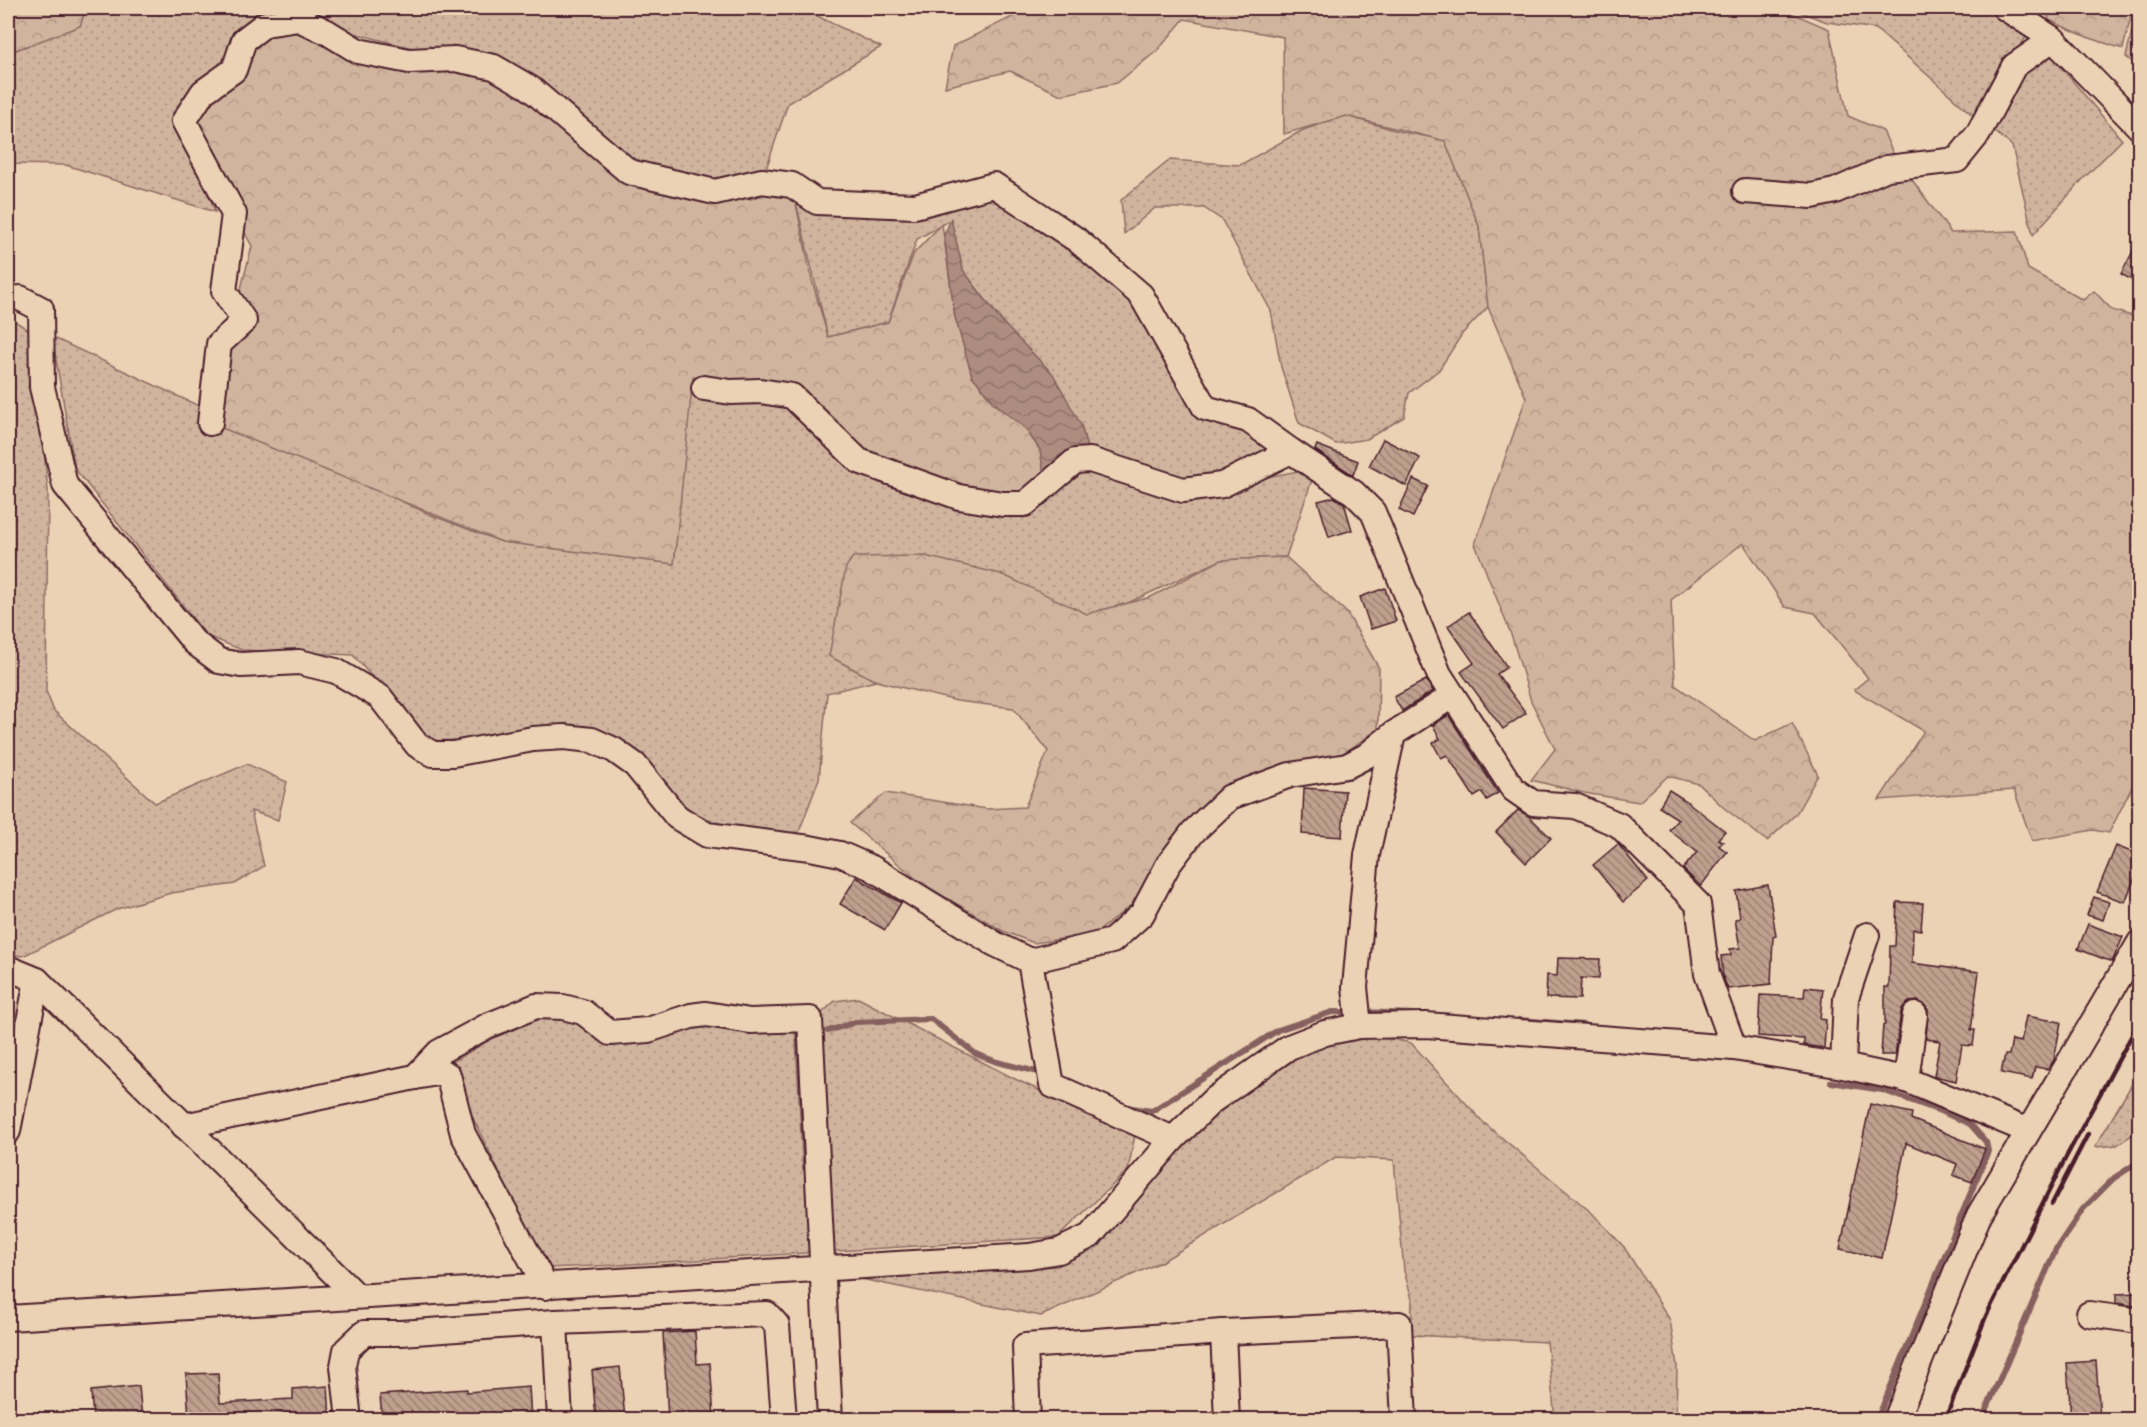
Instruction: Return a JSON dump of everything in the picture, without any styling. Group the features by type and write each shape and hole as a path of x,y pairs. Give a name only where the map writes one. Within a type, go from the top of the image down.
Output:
{"street":[{"path":"2005,8 2053,39 2139,128"},
{"path":"210,423 219,345 244,321 224,291 234,214 184,121 203,92 234,70 244,40 265,24 299,19 327,32 357,51 409,61 455,59 494,67 530,88 629,172 715,192 762,181 792,185 817,202 915,206 994,185 1077,240 1141,295 1204,408 1248,420 1291,452 1354,493 1373,512 1439,674 1513,789 1533,803 1575,806 1618,825 1698,904 1707,974 1732,1041"},
{"path":"1745,191 1812,196 1835,191 1887,168 1957,160 1978,134 2014,66 2053,39"},
{"path":"20,298 41,309 42,387 65,485 194,642 219,661 241,665 299,662 336,671 380,697 417,745 433,754 453,754 532,739 564,737 592,740 614,750 635,765 677,817 707,835 840,854 872,868 995,944 1030,961 1112,941 1142,914 1168,865 1193,832 1230,797 1290,775 1347,766 1366,756 1393,734 1452,696"},
{"path":"704,388 731,392 760,391 792,396 859,461 959,497 1003,504 1025,504 1075,461 1090,460 1183,490 1222,485 1291,452"},
{"path":"1359,1025 1355,987 1367,855 1393,734"},
{"path":"1844,1066 1846,998 1867,935"},
{"path":"1896,1419 1979,1215 2139,942"},
{"path":"1030,961 1050,1073 1173,1139"},
{"path":"8,968 36,980 357,1296"},
{"path":"8,1131 36,980"},
{"path":"415,1077 439,1052 487,1026 536,1006 563,1007 583,1012 610,1033 648,1030 706,1014 750,1021 810,1019 830,1419"},
{"path":"1906,1080 1915,1015"},
{"path":"8,1318 357,1296 546,1287 1029,1256 1059,1251 1090,1236 1173,1139 1212,1101 1289,1047 1325,1033 1359,1025 1425,1025 1732,1041 1906,1080 2028,1131"},
{"path":"184,1126 442,1072 448,1075 463,1134 546,1287"},
{"path":"349,1419 343,1366 346,1350 364,1333 401,1333 555,1322 767,1314 777,1325 784,1419"},
{"path":"2089,1314 2139,1321"},
{"path":"555,1322 560,1419"},
{"path":"1028,1419 1025,1346 1222,1332 1399,1324 1404,1419"},
{"path":"1222,1332 1227,1419"}],"green space":[{"path":"8,8 86,8 80,26 8,53"},
{"path":"86,8 801,8 881,47 788,103 762,181 715,192 618,163 455,59 299,19 184,121 215,212 66,165 8,164 8,53 80,26"},
{"path":"1030,8 1780,8 1829,29 1848,116 1883,131 1894,155 1951,233 2017,231 2028,269 2083,300 2094,291 2112,310 2139,318 2139,773 2109,833 2093,830 2032,841 2014,790 1879,800 1924,731 1854,690 1868,678 1815,613 1785,607 1743,543 1671,600 1675,685 1755,741 1792,723 1818,775 1796,814 1767,841 1724,808 1699,784 1668,776 1639,802 1584,793 1531,780 1555,749 1531,701 1512,637 1475,544 1526,398 1488,307 1479,226 1445,141 1346,116 1284,134 1283,37 1184,19 1158,50 1117,83 1061,95 1010,71 945,87 953,46"},
{"path":"1789,8 1988,8 2026,37 1976,118 1876,29 1827,22"},
{"path":"2046,8 2133,8 2123,49 2087,37 2049,20"},
{"path":"2137,8 2140,8 2139,67 2126,57"},
{"path":"265,24 358,51 494,67 629,172 751,199 792,185 812,280 828,337 888,322 914,253 942,224 955,317 972,375 993,403 1026,429 1040,450 1046,486 1025,504 859,461 792,396 693,377 674,564 502,542 210,423 214,393 252,246 184,121"},
{"path":"2051,55 2122,140 2033,235 2012,146 1987,125 2022,68"},
{"path":"1346,116 1398,131 1445,140 1479,226 1488,307 1462,334 1439,370 1409,393 1404,417 1367,439 1336,444 1299,423 1281,367 1271,311 1222,220 1204,208 1155,208 1124,234 1121,200 1170,160 1240,165 1303,130"},
{"path":"792,185 823,215 896,205 986,187 1116,273 1205,407 1291,451 1222,485 1316,468 1286,557 1221,560 1128,603 1087,614 829,656 876,681 827,693 819,779 797,837 735,829 681,809 631,752 495,739 428,741 353,655 242,650 207,636 75,469 52,337 431,515 502,542 674,564 692,377 792,396 1090,460 1081,425 963,270 951,220 917,239 888,322 828,337"},
{"path":"8,317 32,332 48,490 46,691 54,711 155,803 247,764 287,782 278,820 251,811 264,866 235,884 171,893 117,909 23,956 8,954"},
{"path":"925,556 1001,574 1087,614 1151,597 1221,560 1286,557 1347,613 1379,668 1378,729 1340,756 1224,788 1146,893 1095,934 1034,943 1003,931 921,883 850,823 886,793 987,809 1025,807 1048,751 1013,708 957,701 876,681 829,656 846,567 853,557"},
{"path":"858,998 1015,1079 1135,1135 1128,1170 1058,1237 546,1268 447,1065 530,1016 563,1015 609,1038 688,1026 813,1021 835,1001"},
{"path":"1372,1035 1411,1043 1483,1122 1592,1213 1624,1247 1670,1320 1677,1366 1676,1419 1555,1419 1547,1342 1411,1335 1412,1299 1404,1271 1394,1160 1336,1157 1161,1262 1041,1316 856,1278 1058,1266 1106,1236 1211,1115 1311,1049"},
{"path":"2139,1072 2139,1130 2117,1145 2095,1147"}],"water":[{"path":"951,219 963,270 1001,321 1053,374 1081,425 1088,452 1046,486 1040,450 1026,429 1000,408 972,376 955,317 944,235"}],"building":[{"path":"2139,240 2139,284 2121,274"},
{"path":"1383,439 1420,458 1406,486 1369,466"},
{"path":"1317,445 1358,461 1353,475 1315,450"},
{"path":"1413,479 1428,486 1413,517 1399,510"},
{"path":"1334,497 1344,503 1352,530 1329,537 1318,501"},
{"path":"1385,588 1396,621 1371,629 1360,597"},
{"path":"1469,612 1507,667 1497,674 1526,713 1503,729 1461,672 1474,663 1448,626"},
{"path":"1426,680 1433,691 1402,711 1394,697"},
{"path":"1447,716 1498,793 1487,800 1482,792 1474,797 1447,755 1441,758 1433,743 1440,739 1433,725"},
{"path":"1304,788 1345,791 1342,837 1302,834"},
{"path":"1669,790 1725,831 1718,839 1723,842 1719,846 1727,852 1701,886 1683,869 1697,852 1669,830 1678,819 1659,807"},
{"path":"1518,810 1529,816 1551,838 1526,863 1496,832"},
{"path":"1618,844 1648,881 1623,902 1593,865"},
{"path":"2116,846 2139,855 2139,867 2125,902 2097,892"},
{"path":"856,877 901,903 885,930 840,904"},
{"path":"1768,885 1776,936 1773,937 1771,984 1728,989 1723,977 1721,956 1731,955 1730,949 1740,948 1735,919 1740,918 1736,891"},
{"path":"2094,897 2109,902 2103,920 2087,915"},
{"path":"1897,902 1923,903 1921,930 1913,929 1912,963 1979,972 1971,1030 1975,1030 1973,1046 1962,1045 1956,1081 1934,1076 1940,1041 1926,1039 1928,1010 1918,1001 1909,1002 1903,1007 1895,1055 1881,1055 1883,1025 1885,1025 1885,987 1889,987 1890,946 1895,946"},
{"path":"2088,924 2123,937 2112,962 2078,949"},
{"path":"1558,958 1600,959 1599,979 1581,978 1580,999 1546,998 1547,975 1557,976"},
{"path":"1805,987 1823,989 1820,1019 1826,1020 1824,1048 1804,1045 1804,1039 1758,1036 1760,995 1804,997"},
{"path":"2026,1016 2061,1022 2054,1060 2048,1069 2035,1067 2032,1079 2001,1073 2005,1055 2009,1055 2012,1040 2021,1042"},
{"path":"1870,1104 1912,1113 1911,1119 1985,1149 1972,1182 1953,1175 1957,1164 1906,1143 1882,1258 1840,1249"},
{"path":"2139,1293 2139,1307 2116,1303 2116,1294"},
{"path":"695,1331 697,1364 710,1363 714,1418 668,1419 663,1333"},
{"path":"2096,1361 2100,1419 2071,1419 2067,1363"},
{"path":"620,1367 625,1419 596,1419 592,1370"},
{"path":"218,1373 220,1403 293,1399 293,1389 328,1386 330,1419 189,1419 186,1374"},
{"path":"139,1386 142,1419 93,1419 91,1391"},
{"path":"529,1387 531,1419 382,1419 380,1395"}],"waterway":[{"path":"1126,1107 1152,1111 1278,1030 1332,1012 1353,1012"},
{"path":"1363,1012 1413,1014"},
{"path":"828,1031 856,1022 931,1019 976,1054 997,1062 1045,1074"},
{"path":"1519,1020 1584,1025"},
{"path":"798,1034 805,1168"},
{"path":"1831,1082 1882,1090 1970,1124 1986,1142 1988,1151 1877,1420"},
{"path":"1982,1420 2056,1249 2083,1209 2114,1178 2140,1161"}],"railway":[{"path":"1945,1420 1986,1316 2065,1159 2140,1020"},
{"path":"2052,1204 2088,1134"}]}
